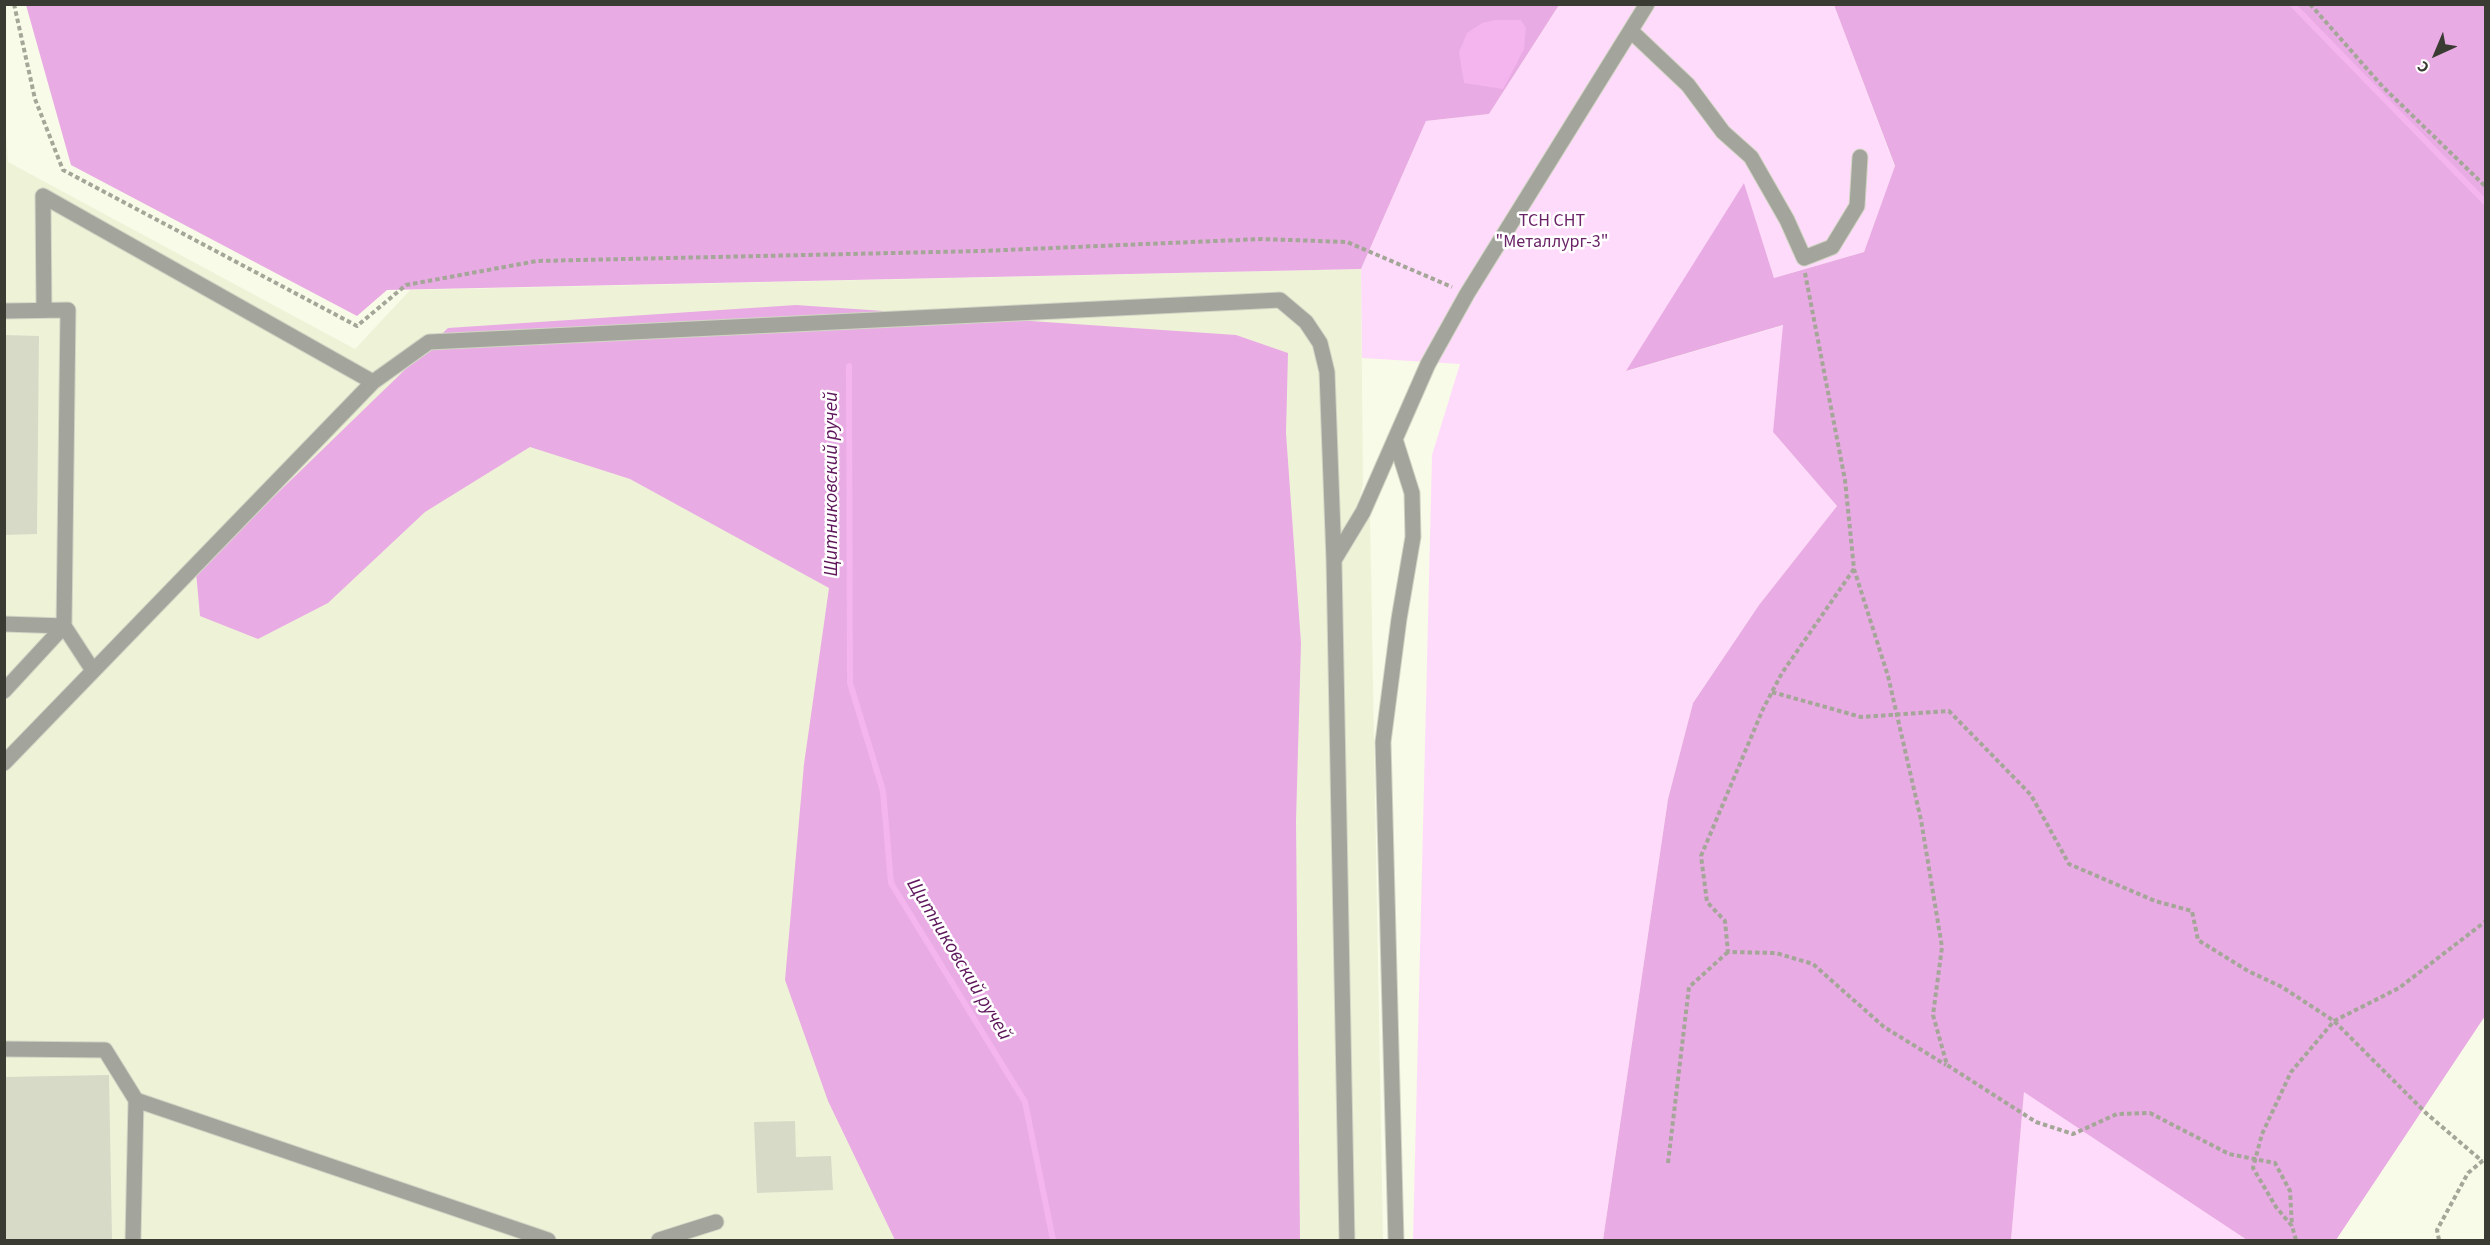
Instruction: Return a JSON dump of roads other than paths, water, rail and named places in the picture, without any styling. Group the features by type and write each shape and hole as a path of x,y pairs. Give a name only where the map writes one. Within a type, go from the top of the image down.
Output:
{"street":[{"path":"1334,561 1363,512 1428,364 1467,294 1647,4"},
{"path":"1631,31 1688,85 1723,132 1751,158 1787,220 1804,258 1832,247 1857,206 1860,157"},
{"path":"44,310 43,196 373,382"},
{"path":"4,763 92,669 373,382 429,342 1280,300 1306,322 1320,343 1327,372 1334,561 1347,1240"},
{"path":"4,310 68,310 64,626 92,669"},
{"path":"1395,439 1412,493 1413,537 1399,619 1383,742 1396,1240"},
{"path":"4,624 64,626"},
{"path":"4,691 64,626"},
{"path":"4,1049 105,1050 136,1100 133,1240"},
{"path":"136,1100 548,1240"},
{"path":"659,1240 716,1222"}],"waterway":[{"path":"2292,4 2486,203"},
{"name":"Щитниковский ручей","path":"849,366 850,683 883,791 891,883 1025,1102 1053,1240"}],"park label":[{"name":"ТСН СНТ \"Металлург-3\"","path":"1552,232"}]}
